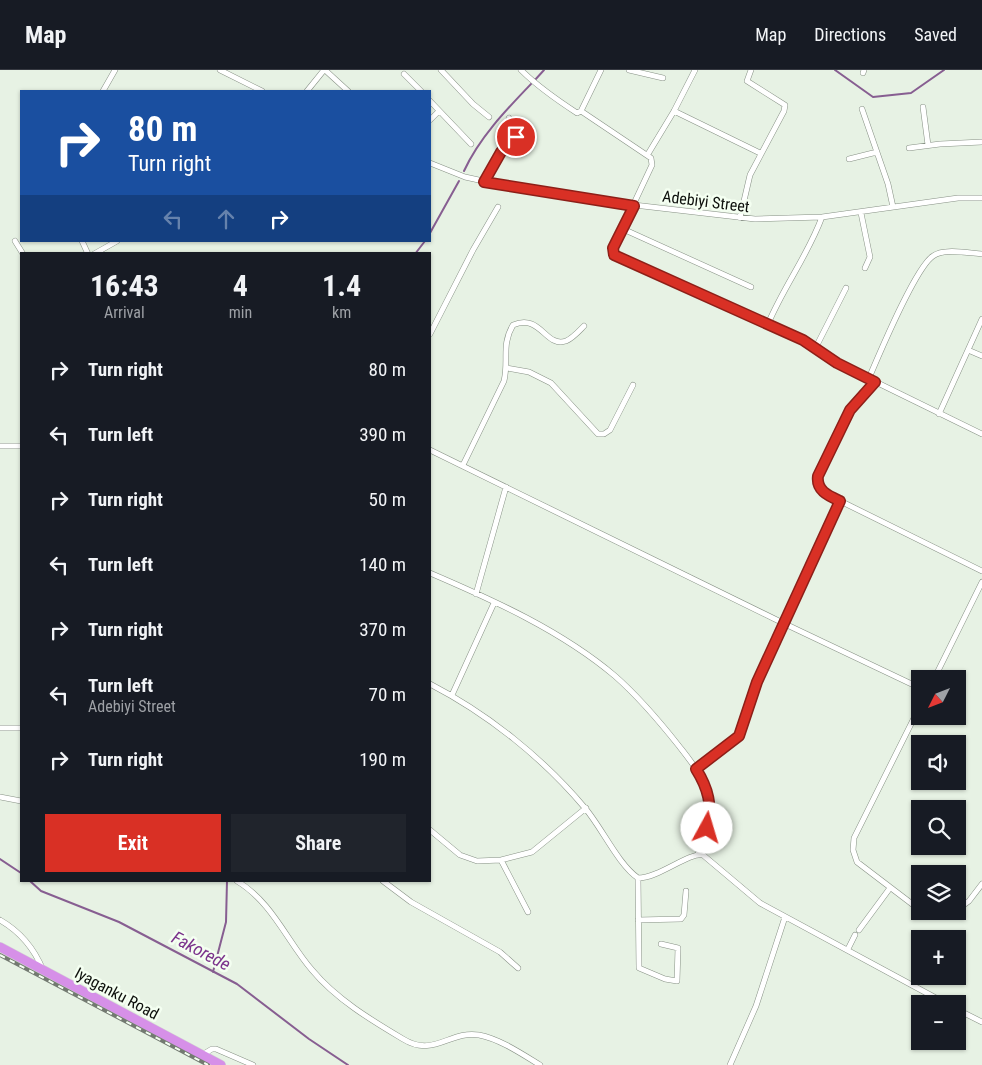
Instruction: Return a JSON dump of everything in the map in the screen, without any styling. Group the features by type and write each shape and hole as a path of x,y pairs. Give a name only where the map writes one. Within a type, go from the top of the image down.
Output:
{"highway":[{"name":"Iyaganku Road","path":"0,948 208,1060 221,1065"}],"street":[{"path":"103,90 115,70"},
{"path":"220,70 260,90"},
{"path":"308,90 325,70 347,90"},
{"path":"441,70 473,104 489,117"},
{"path":"521,70 537,86 577,113 581,111 648,154 652,161 652,166 613,248 613,253 616,257 816,347 837,363 982,434"},
{"path":"581,111 601,70"},
{"path":"629,70 640,71 663,78"},
{"path":"648,154 674,111 695,70"},
{"path":"740,218 750,176 760,153 784,111 785,105 747,81 751,70"},
{"path":"404,74 420,90"},
{"path":"431,102 471,144"},
{"path":"923,107 928,145"},
{"path":"862,109 893,207"},
{"path":"431,119 439,111"},
{"path":"674,111 760,153"},
{"path":"484,182 501,152 518,135 518,129 509,118"},
{"path":"908,148 982,142"},
{"path":"849,159 877,152"},
{"name":"Adebiyi Street","path":"431,163 484,182 634,206 740,218 778,220 822,217 958,198 982,198"},
{"path":"431,332 473,250 498,207"},
{"path":"861,213 870,257 865,268"},
{"path":"768,324 784,288 814,241 822,217"},
{"path":"623,229 751,287"},
{"path":"15,241 22,252"},
{"path":"98,252 115,242"},
{"path":"868,378 915,279 930,258 948,253 982,254"},
{"path":"816,347 846,288"},
{"path":"939,414 982,319"},
{"path":"464,465 504,381 507,368 505,341 513,325 522,322 532,323 552,340 560,342 572,338 584,326"},
{"path":"968,350 982,356"},
{"path":"507,368 529,372 551,383 598,434 610,430 633,385"},
{"path":"875,382 850,410 818,476 817,482 820,489 826,494 982,570"},
{"path":"0,446 20,446"},
{"path":"431,450 911,684"},
{"path":"476,594 506,486"},
{"path":"696,769 739,736 750,699 840,501"},
{"path":"431,573 494,603 566,641 616,677 658,720 696,769 704,783 710,806 707,828 698,854 659,874 638,878"},
{"path":"938,670 982,582"},
{"path":"452,695 494,603"},
{"path":"431,684 452,695 518,743 586,808 627,868 638,878 639,968 665,979 677,981 678,948 661,944"},
{"path":"911,724 854,838 854,858 911,904"},
{"path":"0,728 20,728"},
{"path":"0,797 20,801"},
{"path":"431,831 460,855 477,861 501,860 532,852 586,808"},
{"path":"698,854 707,857 760,903 930,995"},
{"path":"501,860 528,912"},
{"path":"238,882 259,897 312,971 328,987 402,1039 421,1047 478,1035 502,1044 540,1065"},
{"path":"384,882 411,902 500,952 518,968"},
{"path":"966,903 982,884"},
{"path":"859,930 890,888"},
{"path":"638,920 681,919 684,915 686,891"},
{"path":"730,1065 756,1006 785,917"},
{"path":"0,920 11,926 27,942 44,970"},
{"path":"848,949 855,936"},
{"path":"966,1014 982,1022"},
{"path":"208,1060 212,1049 216,1049 253,1065"}],"waterway":[{"path":"534,81 544,70"},
{"path":"835,70 873,97 911,93 944,70"},
{"path":"464,171 485,136 531,84"},
{"path":"431,231 459,181"},
{"path":"417,252 424,242"},
{"name":"Fakorede","path":"0,859 20,872"},
{"name":"Fakorede","path":"31,882 41,891 119,922 237,984 309,1039 348,1065"},
{"path":"213,972 226,922 227,882"}],"railway":[{"path":"0,955 208,1065"}],"route":[{"path":"516,137 497,157 484,182 634,206 613,248 613,253 616,257 803,340 837,363 875,382 860,396 850,410 818,476 817,482 820,489 840,501 757,682 739,736 729,746 696,769 709,796 710,806 707,828"}]}
